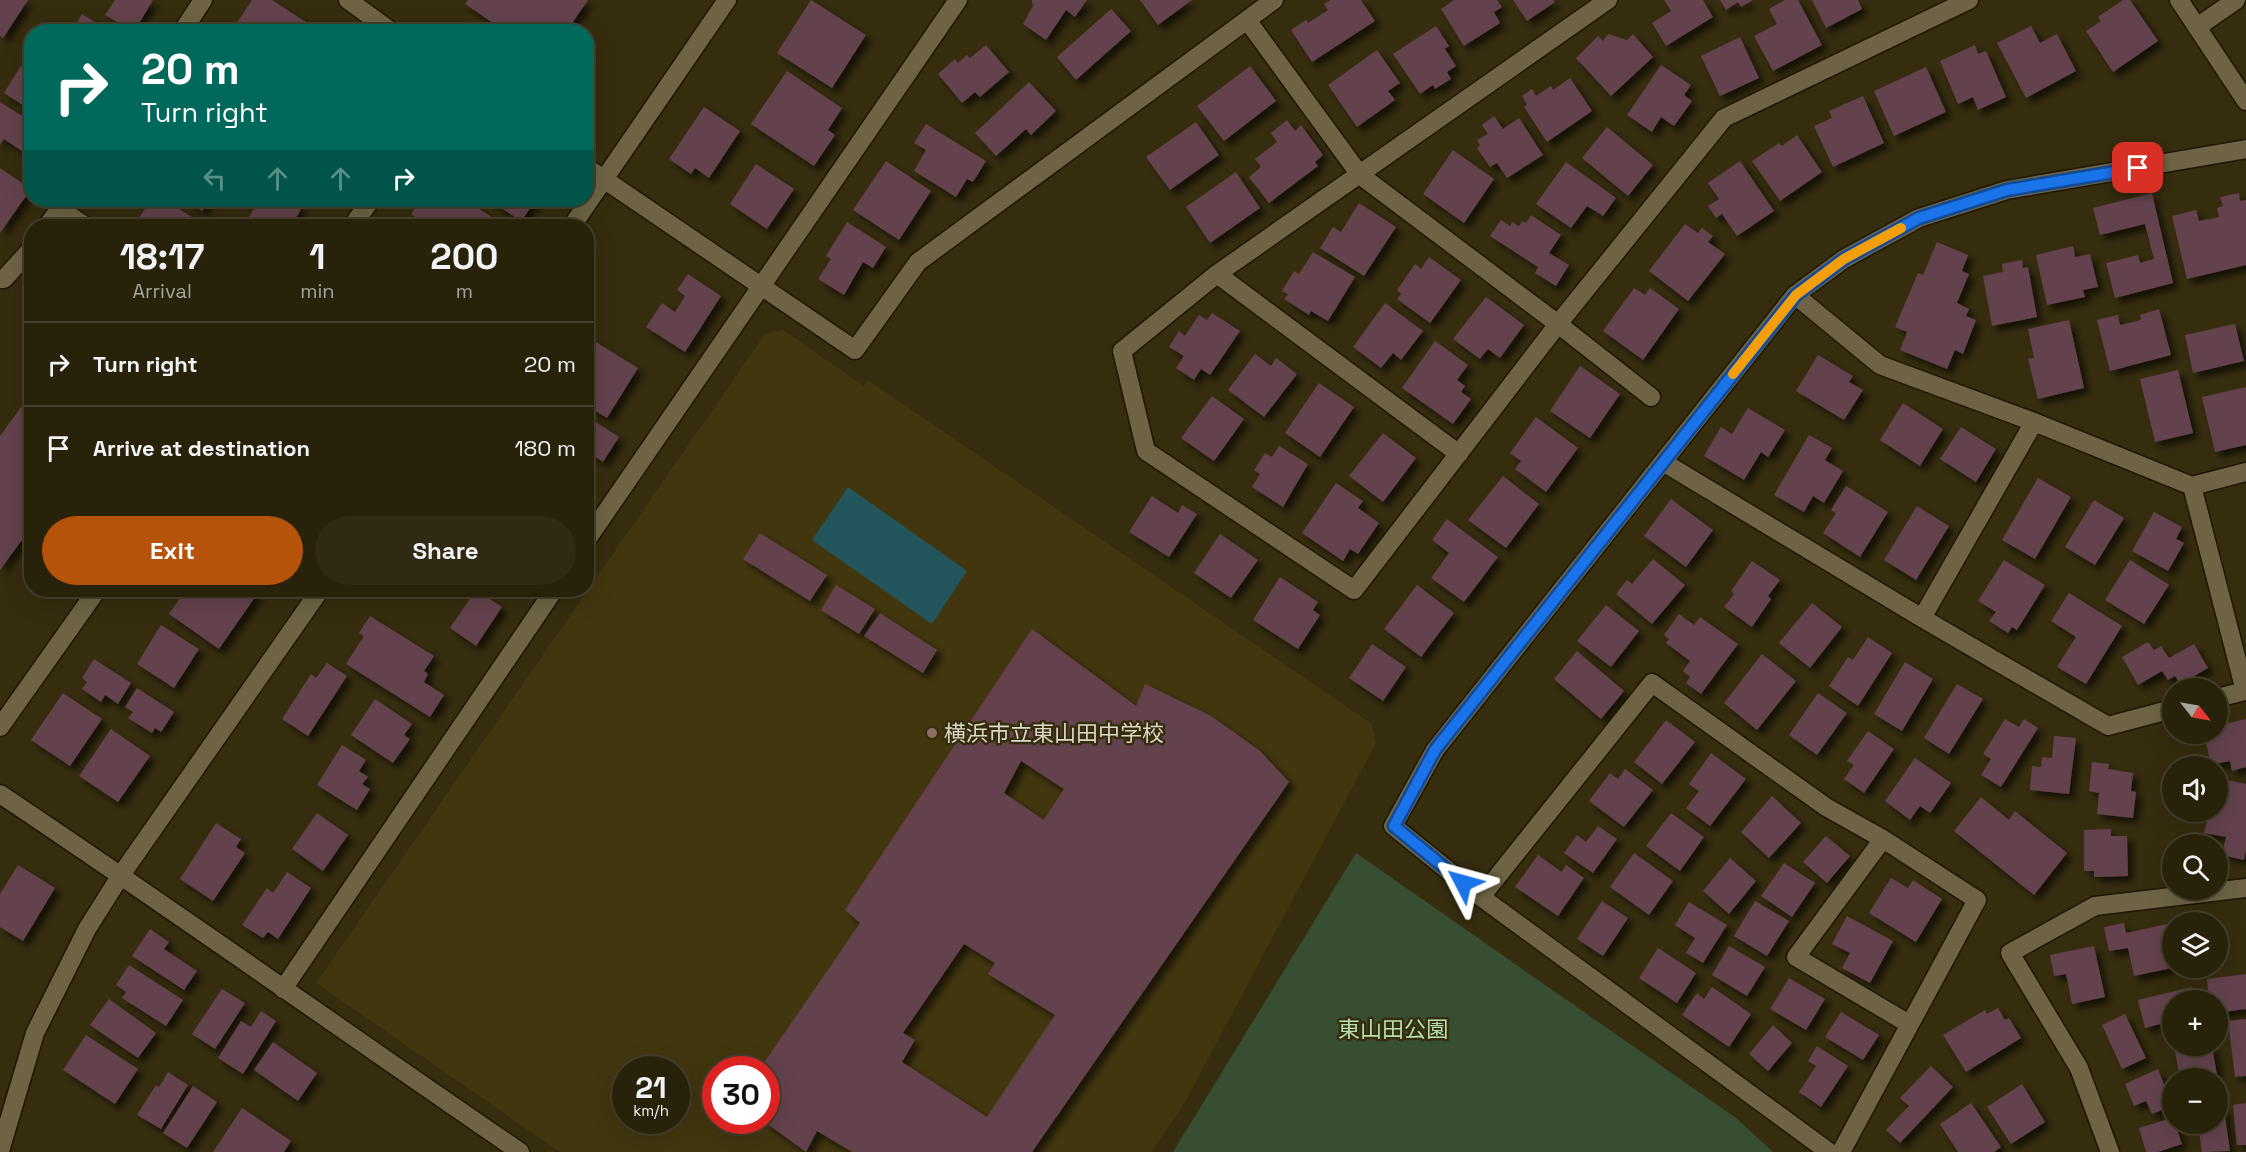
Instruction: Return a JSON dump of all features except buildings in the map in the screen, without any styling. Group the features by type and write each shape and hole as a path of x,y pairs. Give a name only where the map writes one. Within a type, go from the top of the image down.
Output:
{"street":[{"path":"187,24 203,0"},
{"path":"348,0 381,24"},
{"path":"594,530 958,0"},
{"path":"594,173 855,350 918,262 1274,0"},
{"path":"1608,0 1217,274 1122,351 1146,451 1354,590 1557,324 1724,118 1969,0"},
{"path":"2179,0 2246,101"},
{"path":"2197,27 2236,0"},
{"path":"594,194 721,2"},
{"path":"1247,20 1360,175 1651,397"},
{"path":"1829,1152 1481,897 1394,826 1435,750 1796,295 1844,259 1919,218 2007,190 2246,149"},
{"path":"66,207 78,219"},
{"path":"1,283 24,257"},
{"path":"1217,274 1459,454"},
{"path":"1796,295 1880,365 2034,422 2192,486 2246,472"},
{"path":"1922,618 2034,422"},
{"path":"1663,462 1922,618 2108,726 2162,712"},
{"path":"2192,486 2245,691 2228,695"},
{"path":"0,727 92,597"},
{"path":"0,1151 34,1033 87,929 121,875 315,597"},
{"path":"283,990 549,597"},
{"path":"1481,897 1652,683 1826,807 1883,839 1977,900 1841,1152"},
{"path":"0,794 121,875 283,990 520,1152"},
{"path":"1883,839 1796,957 1909,1024"},
{"path":"2110,1152 2079,1068 2010,953 2095,906 2246,888"}],"shaded area":[{"name":"横浜市立東山田中学校","path":"783,330 864,386 868,380 1372,724 1376,743 1184,1104 1151,1152 560,1152 316,983 583,597 594,597 594,581 765,334"}],"green space":[{"name":"東山田公園","path":"1356,853 1736,1118 1773,1152 1173,1152"}],"water":[{"path":"848,487 967,571 932,624 812,540"}],"slow traffic":[{"path":"1733,374 1796,295 1844,259 1901,228"}],"place":[{"name":"横浜市立東山田中学校","path":"932,733"}],"route":[{"path":"1463,883 1394,826 1435,750 1796,295 1844,259 1919,218 2007,190 2138,168"}]}
